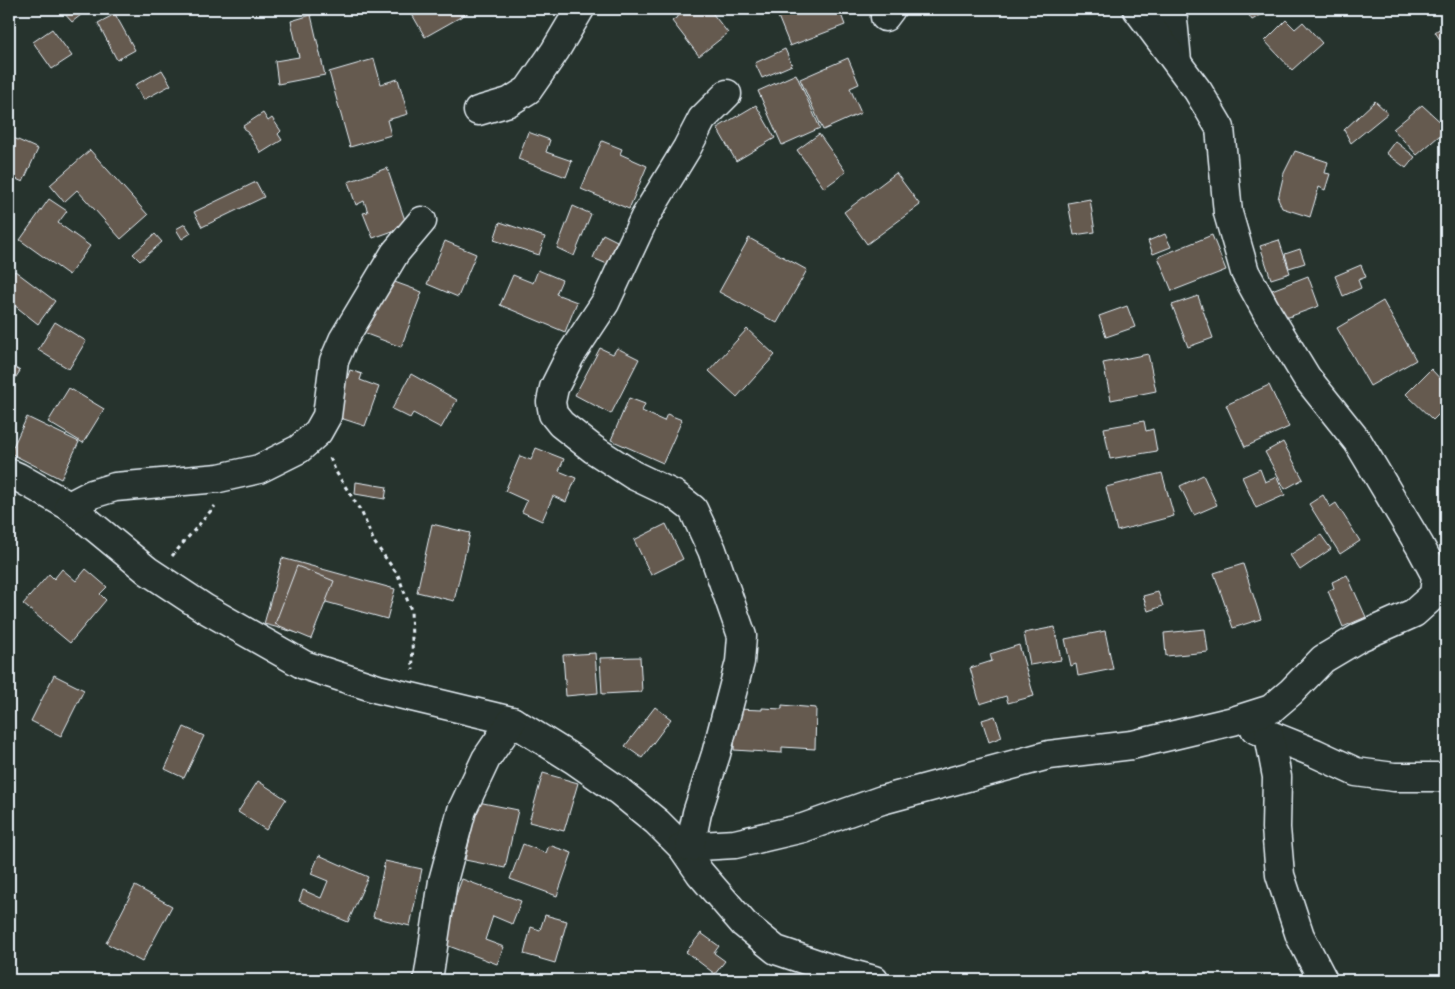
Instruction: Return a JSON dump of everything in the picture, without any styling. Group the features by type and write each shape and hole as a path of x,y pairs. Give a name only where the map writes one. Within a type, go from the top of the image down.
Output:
{"street":[{"path":"478,111 509,102 528,90 555,51 580,9"},
{"path":"686,847 735,844 803,828 882,800 1049,755 1132,745 1233,721 1271,709 1291,692 1323,659 1360,637 1414,614 1434,594 1436,576 1358,442 1308,378 1268,314 1245,272 1228,213 1220,128 1198,90 1137,9"},
{"path":"1172,9 1177,61"},
{"path":"686,847 716,754 740,662 742,636 712,550 693,509 675,495 633,475 593,449 561,424 553,414 551,402 554,388 570,356 605,303 645,217 687,148 702,119 727,94"},
{"path":"69,506 92,494 115,486 219,478 259,469 299,448 318,432 327,416 334,361 343,340 395,253 422,221"},
{"path":"9,473 18,476 69,506 155,575 204,608 304,665 378,688 512,721 573,759 619,792 686,847 700,873 744,924 776,950 829,968 874,980"},
{"path":"428,980 442,881 462,810 486,759 512,721"},
{"path":"1233,721 1315,753 1356,772 1394,777 1440,777 1446,779"},
{"path":"1269,735 1277,777 1276,828 1280,875 1300,936 1323,980"}],"path":[{"path":"318,432 336,472 362,513 374,542 398,575 411,610 414,697"},
{"path":"155,575 216,505"}],"building":[{"path":"67,9 76,9 81,15 72,22 63,12"},
{"path":"409,9 473,9 473,10 425,37"},
{"path":"688,9 709,9 728,33 699,56 672,21"},
{"path":"775,9 839,9 845,25 790,46"},
{"path":"1245,9 1272,9 1252,20"},
{"path":"115,14 135,50 117,60 98,23"},
{"path":"311,15 325,75 278,84 275,61 299,57 291,21"},
{"path":"1286,20 1295,29 1303,22 1322,43 1292,70 1265,41"},
{"path":"1446,24 1446,49 1435,32"},
{"path":"52,29 72,56 52,69 33,42"},
{"path":"785,49 792,65 762,78 755,63"},
{"path":"848,58 859,84 850,88 861,113 823,130 800,79"},
{"path":"374,59 381,84 398,79 408,114 387,120 391,135 350,147 329,72"},
{"path":"162,70 171,85 143,100 135,85"},
{"path":"796,74 820,128 782,145 758,91"},
{"path":"1375,101 1388,113 1351,143 1344,130"},
{"path":"756,105 775,138 736,161 717,128"},
{"path":"1422,105 1446,127 1446,130 1417,155 1393,129"},
{"path":"263,113 268,121 272,118 281,131 278,134 282,140 261,153 243,126"},
{"path":"528,132 550,140 546,152 572,161 566,177 518,159"},
{"path":"819,134 846,172 824,188 797,150"},
{"path":"9,136 38,149 23,182 9,176"},
{"path":"602,141 622,149 620,154 647,166 629,209 581,189"},
{"path":"1395,141 1415,157 1406,168 1386,153"},
{"path":"90,150 148,215 121,239 77,190 64,202 50,185"},
{"path":"1295,151 1328,162 1325,173 1330,174 1325,190 1319,187 1310,217 1282,208 1278,199 1284,173"},
{"path":"387,168 407,226 373,238 363,213 368,212 364,201 356,205 348,182"},
{"path":"896,173 920,205 867,244 844,212"},
{"path":"256,182 264,197 202,227 194,212"},
{"path":"49,199 67,211 58,223 90,246 69,275 20,240"},
{"path":"1090,199 1095,232 1074,235 1068,203"},
{"path":"573,206 591,214 574,256 557,248"},
{"path":"500,222 545,237 539,255 494,240"},
{"path":"185,224 191,233 182,239 176,229"},
{"path":"155,234 162,242 140,261 133,254"},
{"path":"603,234 617,241 607,264 593,258"},
{"path":"1165,234 1171,247 1153,254 1148,241"},
{"path":"1212,235 1226,270 1172,291 1158,257"},
{"path":"749,238 807,270 777,323 719,292"},
{"path":"1279,240 1290,273 1271,279 1260,246"},
{"path":"445,241 476,254 458,297 427,284"},
{"path":"1300,249 1305,263 1289,268 1285,254"},
{"path":"1361,265 1366,277 1358,280 1361,288 1343,296 1335,276"},
{"path":"538,270 562,280 556,294 577,302 565,332 500,305 513,275 533,283"},
{"path":"15,271 55,301 38,324 9,301 9,279"},
{"path":"1308,276 1319,306 1283,319 1272,290"},
{"path":"381,277 422,292 401,347 361,332"},
{"path":"1198,296 1213,338 1188,347 1172,305"},
{"path":"1383,301 1416,360 1370,386 1337,328"},
{"path":"1127,306 1135,327 1106,337 1099,316"},
{"path":"55,322 86,341 69,369 38,350"},
{"path":"747,329 775,355 737,397 709,371"},
{"path":"600,348 613,354 617,348 639,359 611,414 575,395"},
{"path":"1148,354 1156,391 1111,400 1103,363"},
{"path":"9,364 20,371 14,380 9,377"},
{"path":"1431,369 1446,385 1446,407 1433,420 1406,394"},
{"path":"350,370 362,374 360,380 379,387 365,426 328,414 341,377 347,379"},
{"path":"411,374 457,400 441,428 413,413 410,418 392,409"},
{"path":"1269,385 1289,427 1245,447 1226,405"},
{"path":"69,388 104,409 83,443 48,422"},
{"path":"629,398 645,404 642,411 664,421 667,414 682,420 663,463 611,440"},
{"path":"27,417 79,442 61,479 10,453"},
{"path":"1144,421 1146,431 1153,429 1157,451 1110,459 1104,428"},
{"path":"1283,442 1303,479 1285,489 1265,452"},
{"path":"536,448 564,459 559,471 576,478 566,502 553,496 542,521 522,512 527,501 505,491 520,456 531,460"},
{"path":"1260,469 1265,482 1277,477 1285,495 1256,508 1242,477"},
{"path":"1162,473 1174,516 1117,531 1106,487"},
{"path":"1203,475 1217,505 1194,515 1180,486"},
{"path":"356,482 387,487 385,499 355,494"},
{"path":"1323,495 1330,507 1336,503 1360,541 1340,554 1309,504"},
{"path":"432,524 470,533 454,601 417,592"},
{"path":"666,524 683,559 651,575 634,540"},
{"path":"1321,535 1331,549 1300,570 1290,555"},
{"path":"282,558 395,589 387,619 308,597 298,633 264,624"},
{"path":"1243,564 1261,619 1233,628 1214,573"},
{"path":"297,566 334,581 311,639 275,624"},
{"path":"62,569 76,581 86,569 107,587 100,594 106,600 70,643 23,604 49,574 54,579"},
{"path":"1347,575 1366,617 1343,627 1328,591 1334,588 1332,582"},
{"path":"1158,592 1163,606 1148,611 1143,596"},
{"path":"1055,627 1061,660 1030,665 1024,633"},
{"path":"1205,629 1208,652 1166,656 1164,633"},
{"path":"1105,631 1113,669 1078,676 1076,664 1071,666 1065,639"},
{"path":"1019,645 1034,696 1008,703 1006,696 980,704 970,668 992,661 990,654"},
{"path":"595,653 598,693 566,696 563,655"},
{"path":"640,657 642,692 602,694 600,658"},
{"path":"54,675 84,690 61,736 31,721"},
{"path":"782,705 816,708 815,749 782,747 782,753 734,750 736,709 782,709"},
{"path":"655,707 671,719 642,758 625,746"},
{"path":"995,716 1002,737 989,742 982,720"},
{"path":"184,727 204,736 184,778 165,769"},
{"path":"543,773 578,783 564,831 529,822"},
{"path":"258,781 286,799 266,830 238,812"},
{"path":"478,802 518,810 505,868 465,860"},
{"path":"523,844 546,853 549,845 572,853 557,896 510,879"},
{"path":"319,855 368,877 348,922 299,901 303,890 321,898 328,881 311,874"},
{"path":"385,861 422,869 410,926 373,917"},
{"path":"462,879 521,901 512,924 493,916 485,940 504,947 497,964 438,942"},
{"path":"135,886 172,906 142,962 106,943"},
{"path":"545,915 567,921 555,963 524,954 531,927 540,930"},
{"path":"701,933 719,946 714,953 725,961 715,974 686,952"}]}
